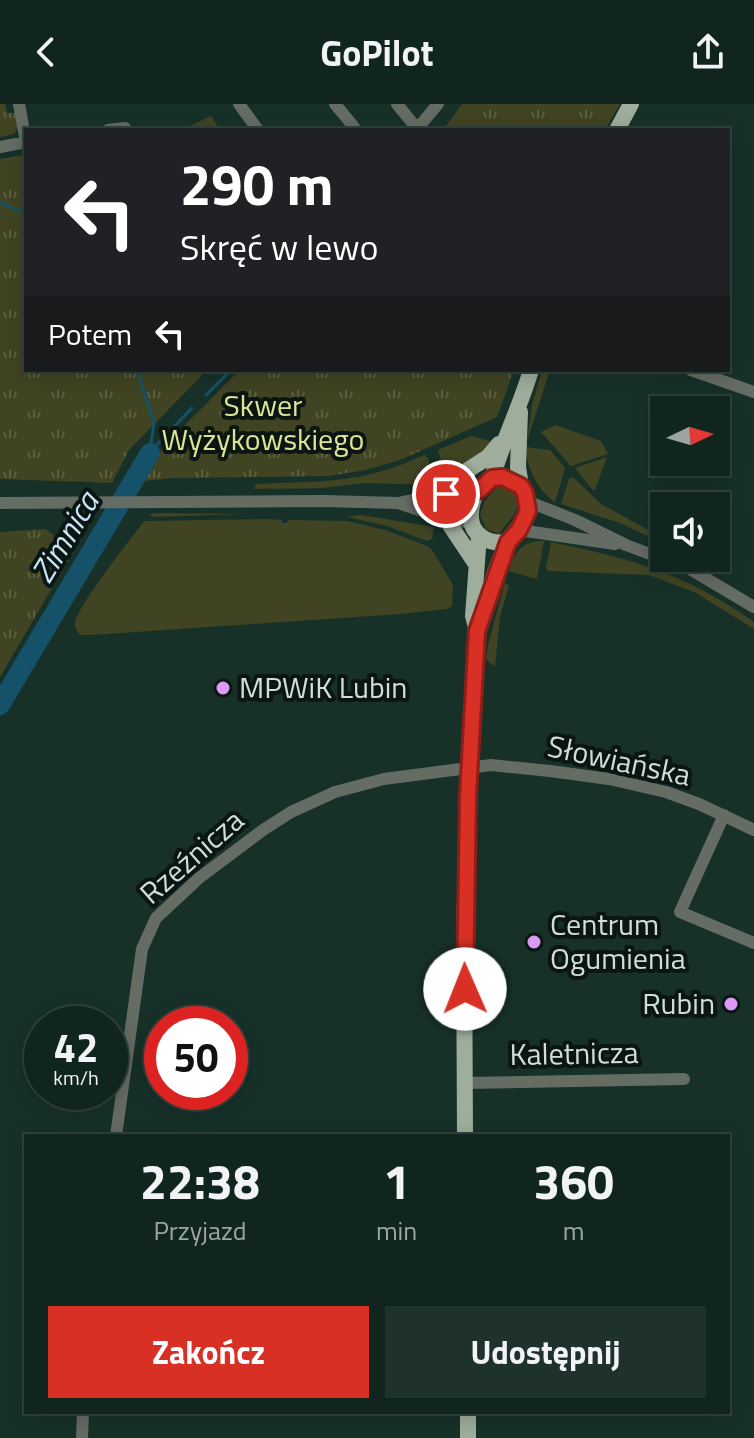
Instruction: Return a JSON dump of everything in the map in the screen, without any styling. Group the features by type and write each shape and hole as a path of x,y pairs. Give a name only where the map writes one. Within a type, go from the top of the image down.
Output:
{"main road":[{"path":"618,128 631,104"},
{"path":"477,631 473,616 476,566 475,529 471,512 478,491 492,478 503,440 520,406 530,372"},
{"path":"465,1134 464,925 477,631 513,536 528,511 518,467 520,406"},
{"path":"446,494 503,440"},
{"path":"492,478 502,477 524,494"},
{"path":"446,519 470,552 476,566"},
{"path":"475,529 497,543 513,536"},
{"path":"468,1414 468,1438"}],"street":[{"path":"19,104 24,130"},
{"path":"239,104 257,128"},
{"path":"335,104 353,128"},
{"path":"397,104 415,128"},
{"path":"419,128 438,104"},
{"path":"0,147 24,142"},
{"path":"697,372 754,392"},
{"path":"0,503 398,503 478,491"},
{"path":"524,494 626,545 690,569 754,607"},
{"path":"398,503 475,529"},
{"path":"513,536 626,545"},
{"name":"Słowiańska","path":"469,768 491,765 609,779 666,792 754,830"},
{"name":"Rzeźnicza","path":"116,1134 142,949 156,918 199,878 291,812 335,792 384,779 469,768"},
{"path":"724,815 680,912 754,943"},
{"name":"Kaletnicza","path":"465,1083 684,1079"},
{"path":"82,1438 83,1414"}],"green space":[{"path":"0,104 5,104 7,113 16,113 18,128 14,134 0,137"},
{"path":"462,104 620,104 606,128 444,128"},
{"path":"211,116 219,128 186,128"},
{"path":"24,155 24,372 205,372 129,450 112,483 0,479 0,159"},
{"name":"Skwer Wyżykowskiego","path":"238,372 513,372 497,417 400,460 366,470 328,476 142,481 164,446"},
{"path":"541,372 549,372 527,441 532,405"},
{"path":"555,425 601,441 608,454 571,466 541,432"},
{"path":"471,436 491,441 488,449 446,482 438,450"},
{"path":"526,447 550,450 565,468 555,502 543,492 534,478"},
{"path":"424,455 428,458 434,485 364,483 323,488 254,489 256,484 361,476"},
{"path":"607,457 595,490 593,490 575,468"},
{"path":"573,477 601,504 650,531 647,536 620,523 561,504 569,479"},
{"path":"497,487 511,491 518,503 499,534 486,529 480,515 484,502"},
{"path":"154,513 245,514 149,515"},
{"path":"361,515 434,527 432,539 427,541 387,526 347,517"},
{"path":"282,520 282,523 288,520 347,521 385,530 427,546 453,585 452,606 400,614 80,635 75,624 77,616 144,521"},
{"path":"46,529 73,552 0,677 0,532"},
{"path":"544,541 537,579 509,571 520,548"},
{"path":"551,542 633,562 650,568 650,572 662,572 705,591 754,622 754,629 696,593 649,575 548,571"},
{"path":"505,582 509,586 500,617 495,666 486,660"}],"waterway":[{"path":"0,202 24,213"},
{"path":"138,372 154,422 150,453"},
{"name":"Zimnica","path":"206,395 229,372"},
{"name":"Zimnica","path":"152,450 192,408"},
{"name":"Zimnica","path":"0,705 150,453"}],"place":[{"name":"MPWiK Lubin","path":"223,688"},
{"name":"Centrum Ogumienia","path":"534,942"},
{"name":"Rubin","path":"731,1004"}],"route":[{"path":"446,494 478,491 492,478 502,477 521,486 528,511 519,530 508,542 477,631 468,796 465,989"}]}
